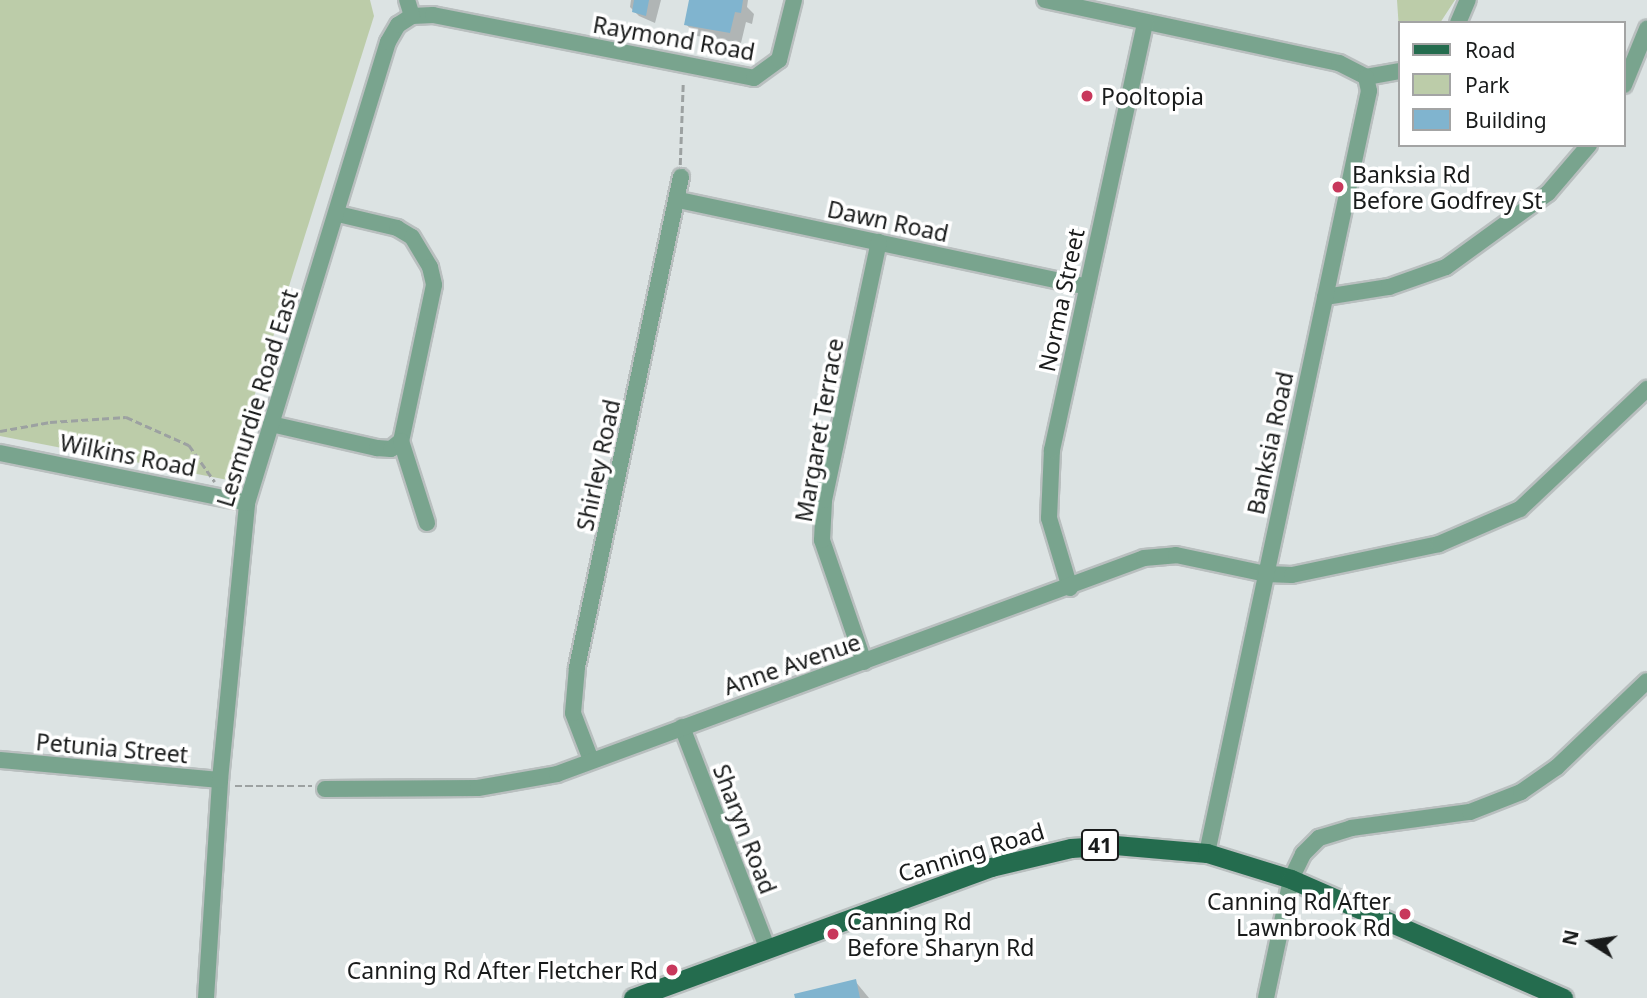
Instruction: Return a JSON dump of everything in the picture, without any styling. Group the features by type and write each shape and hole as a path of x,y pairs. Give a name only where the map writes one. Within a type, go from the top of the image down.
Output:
{"main road":[{"name":"Canning Road","path":"637,997 767,947 1037,855 1115,845 1207,853 1291,879 1563,998"}],"street":[{"name":"Raymond Road","path":"409,8 754,78 779,60 794,0"},
{"path":"1045,0 1339,63 1366,77 1398,71"},
{"path":"1459,21 1468,0"},
{"name":"Lesmurdie Road East","path":"205,998 220,780 247,503 338,214 389,39 409,8"},
{"name":"Norma Street","path":"1070,588 1049,518 1052,450 1145,22"},
{"path":"1626,80 1647,29"},
{"name":"Banksia Road","path":"1207,853 1368,91 1366,77"},
{"path":"1325,296 1388,288 1446,267 1548,192 1587,147"},
{"name":"Shirley Road","path":"592,760 573,713 576,667 679,200 681,177"},
{"name":"Dawn Road","path":"679,200 1087,287"},
{"path":"338,214 397,228 412,237 430,267 434,285 401,441 427,523"},
{"name":"Margaret Terrace","path":"864,663 822,540 824,500 879,242"},
{"name":"Anne Avenue","path":"325,789 478,788 557,774 1160,555 1192,557 1266,574 1328,570 1439,544 1520,509 1647,389"},
{"path":"271,424 376,448 391,449 401,441"},
{"name":"Wilkins Road","path":"0,453 247,503"},
{"path":"1266,998 1291,879 1310,846 1333,832 1470,812 1521,792 1557,767 1647,681"},
{"name":"Sharyn Road","path":"682,727 767,947"},
{"name":"Petunia Street","path":"0,760 220,780"}],"path":[{"path":"681,177 683,84"},
{"path":"0,431 50,422 126,417 188,446 227,498"},
{"path":"220,780 228,786 325,789"}],"green space":[{"path":"0,0 370,0 374,16 228,480 0,436"},
{"path":"1397,0 1455,0 1441,21 1398,21"}],"building":[{"path":"634,0 649,0 646,16 632,12"},
{"path":"689,0 743,0 741,13 735,12 730,33 684,25"},
{"path":"856,979 860,998 795,998 794,994"}],"place":[{"name":"Pooltopia","path":"1087,96"},
{"name":"Banksia Rd Before Godfrey St","path":"1338,187"},
{"name":"Canning Rd After Lawnbrook Rd","path":"1405,914"},
{"name":"Canning Rd Before Sharyn Rd","path":"833,934"},
{"name":"Canning Rd After Fletcher Rd","path":"672,970"}]}
